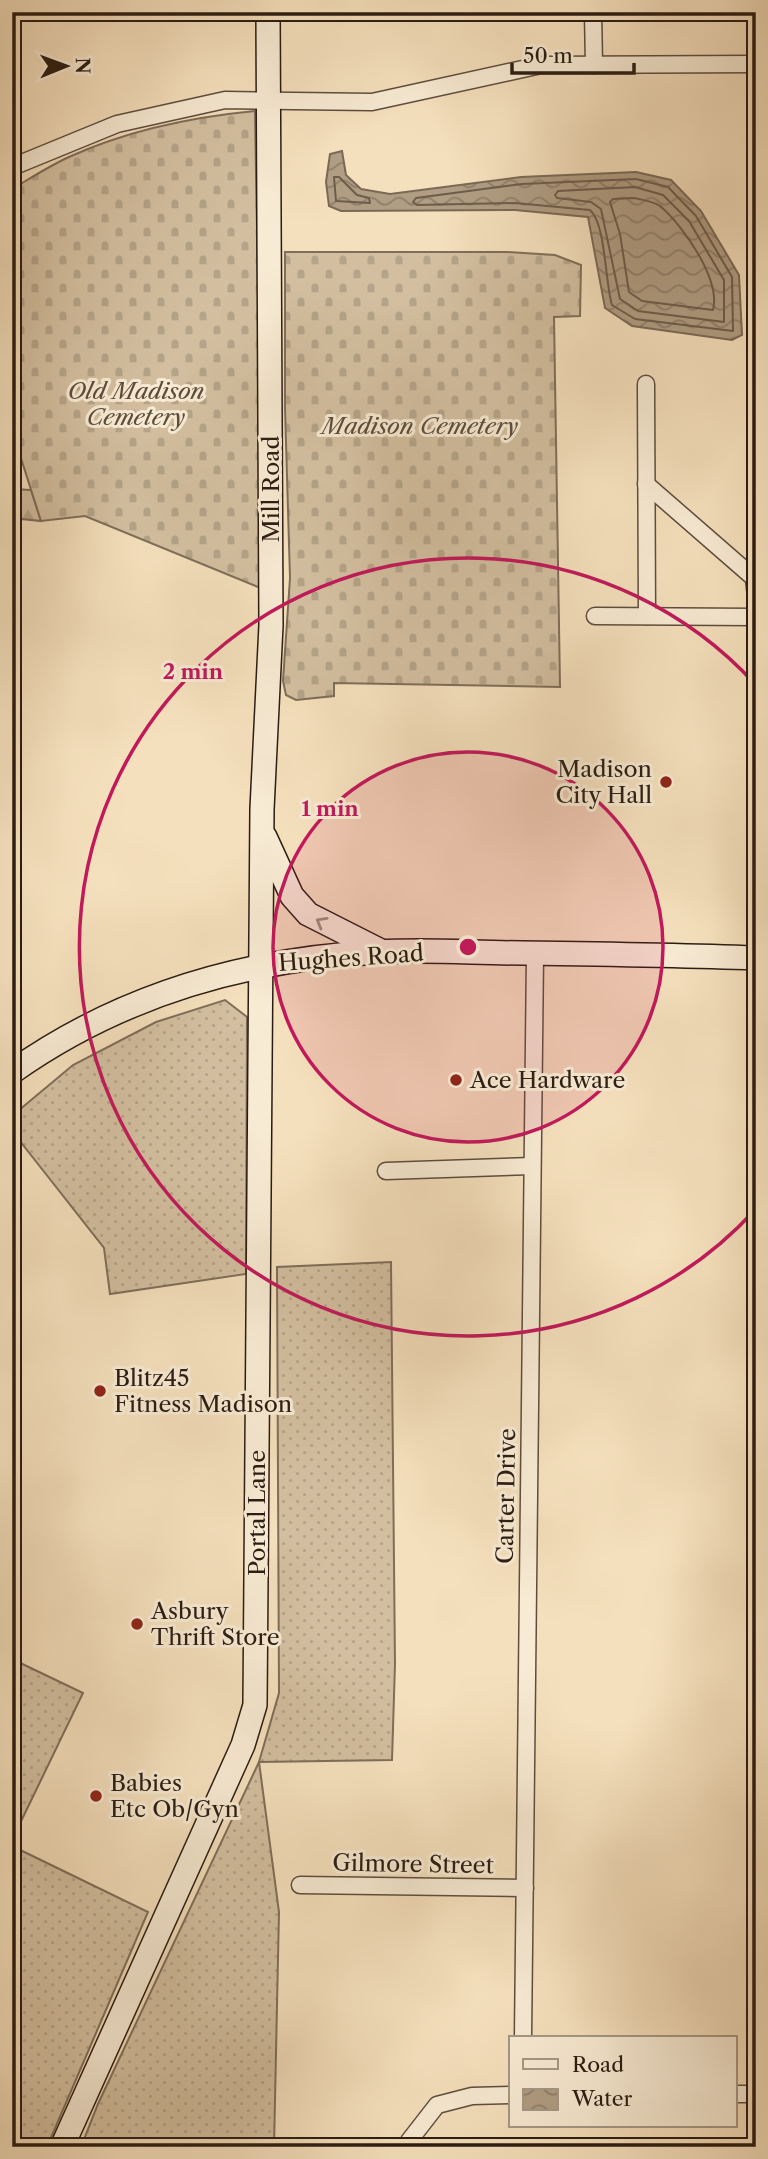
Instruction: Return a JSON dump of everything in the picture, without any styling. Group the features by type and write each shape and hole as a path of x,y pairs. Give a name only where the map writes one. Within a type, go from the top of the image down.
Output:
{"street":[{"name":"Mill Road","path":"260,965 262,830 271,625 268,12"},
{"path":"593,12 593,65"},
{"path":"12,167 117,124 225,100 372,102 541,65 756,64"},
{"path":"646,384 647,616"},
{"path":"646,484 754,578 756,597"},
{"path":"595,616 756,617"},
{"path":"262,830 292,897 308,914 382,951"},
{"name":"Hughes Road","path":"12,1072 89,1024 135,1002 180,986 260,965 382,951 756,958"},
{"name":"Carter Drive","path":"523,2036 535,954"},
{"name":"Portal Lane","path":"62,2147 243,1745 255,1705 260,965"},
{"path":"386,1171 532,1166"},
{"name":"Gilmore Street","path":"300,1885 525,1888"},
{"path":"736,2094 756,2094"},
{"path":"409,2147 409,2141 437,2105 472,2096 509,2095"}],"green space":[{"name":"Old Madison Cemetery","path":"255,111 263,589 85,516 41,521 12,430 12,189 62,161 113,140 183,121"},
{"name":"Madison Cemetery","path":"285,252 506,252 555,255 581,265 580,316 554,317 560,687 334,683 334,696 296,700 286,695 283,681 290,578 285,408"},
{"path":"12,489 31,490 41,521 12,518"},
{"path":"225,1000 247,1017 246,1274 110,1294 104,1248 12,1131 12,1116 73,1065 156,1022"},
{"path":"391,1262 395,1664 392,1760 259,1762 279,1693 277,1267"},
{"path":"12,1659 83,1693 12,1840"},
{"path":"259,1762 279,1912 274,2147 81,2147 98,2104"},
{"path":"12,1846 148,1912 47,2147 12,2147"}],"water":[{"path":"342,151 346,175 361,189 390,194 521,177 636,172 671,180 701,211 739,275 742,335 732,340 632,326 605,308 588,217 515,210 341,211 329,206 326,182 330,154"}],"place":[{"name":"Madison City Hall","path":"666,782"},
{"name":"Ace Hardware","path":"456,1080"},
{"name":"Blitz45 Fitness Madison","path":"100,1391"},
{"name":"Asbury Thrift Store","path":"137,1624"},
{"name":"Babies Etc Ob/Gyn","path":"96,1796"}]}
